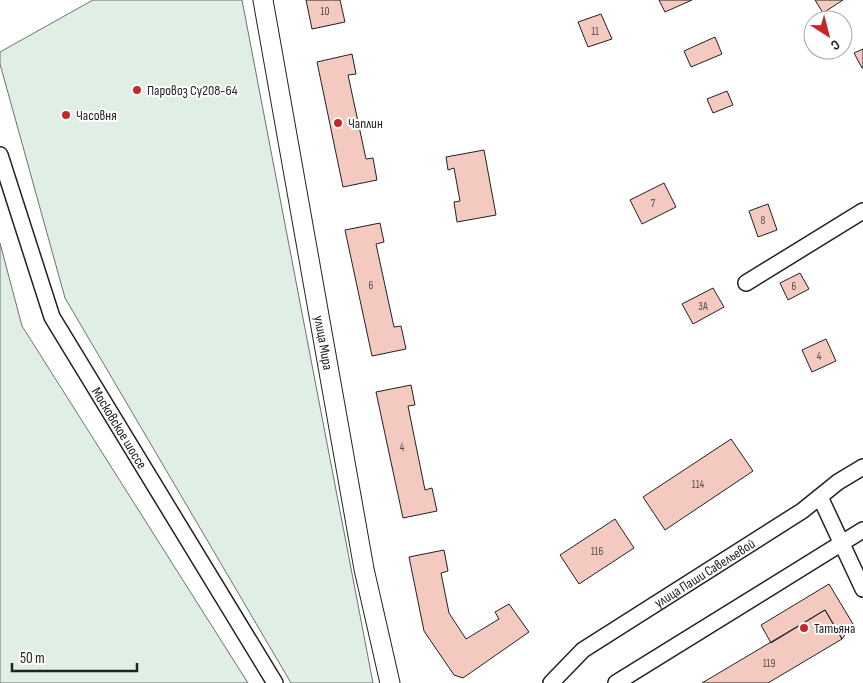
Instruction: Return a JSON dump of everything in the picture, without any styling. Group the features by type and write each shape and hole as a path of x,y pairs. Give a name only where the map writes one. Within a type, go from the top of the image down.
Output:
{"street":[{"name":"улица Мира","path":"263,0 362,560 390,683"},
{"name":"Московское шоссе","path":"0,155 52,317 275,683"},
{"path":"746,283 863,211"},
{"name":"улица Паши Савельевой","path":"551,683 583,650 802,511 863,467"},
{"path":"820,497 843,542 863,589"},
{"path":"616,683 863,530"}],"green space":[{"path":"93,0 242,0 373,683 291,683 65,298 0,64 0,52"},
{"path":"0,243 22,326 248,683 0,683"}],"building":[{"path":"306,0 340,0 345,22 312,29"},
{"path":"659,0 692,0 665,12"},
{"path":"815,0 843,0 828,10 821,10"},
{"path":"601,14 612,39 588,47 578,22"},
{"path":"715,37 722,54 691,67 684,51"},
{"path":"863,49 863,68 862,68 854,53"},
{"path":"352,54 356,74 348,75 366,159 373,158 377,180 343,187 317,62"},
{"path":"727,91 733,105 713,113 707,99"},
{"path":"484,150 496,215 457,222 454,202 460,201 454,168 448,170 446,157"},
{"path":"664,183 676,207 642,224 630,200"},
{"path":"768,204 777,230 758,237 749,211"},
{"path":"380,223 384,242 376,244 394,327 401,326 406,349 372,356 345,230"},
{"path":"800,273 809,289 788,300 780,283"},
{"path":"713,288 724,307 693,324 682,304"},
{"path":"826,339 836,361 812,372 802,350"},
{"path":"411,385 415,405 408,406 425,490 432,488 437,511 403,518 376,392"},
{"path":"731,439 753,471 665,530 643,497"},
{"path":"615,519 634,548 579,584 560,555"},
{"path":"444,550 448,571 441,573 449,613 466,639 499,619 495,612 509,604 529,632 463,678 454,675 424,631 409,557"},
{"path":"829,584 853,624 842,639 825,610 771,643 761,625"},
{"path":"825,610 842,639 768,683 702,683"}],"place":[{"name":"Паровоз Су208-64","path":"137,90"},
{"name":"Часовня","path":"66,115"},
{"name":"Чаплин","path":"338,123"},
{"name":"Татьяна","path":"804,628"}]}
